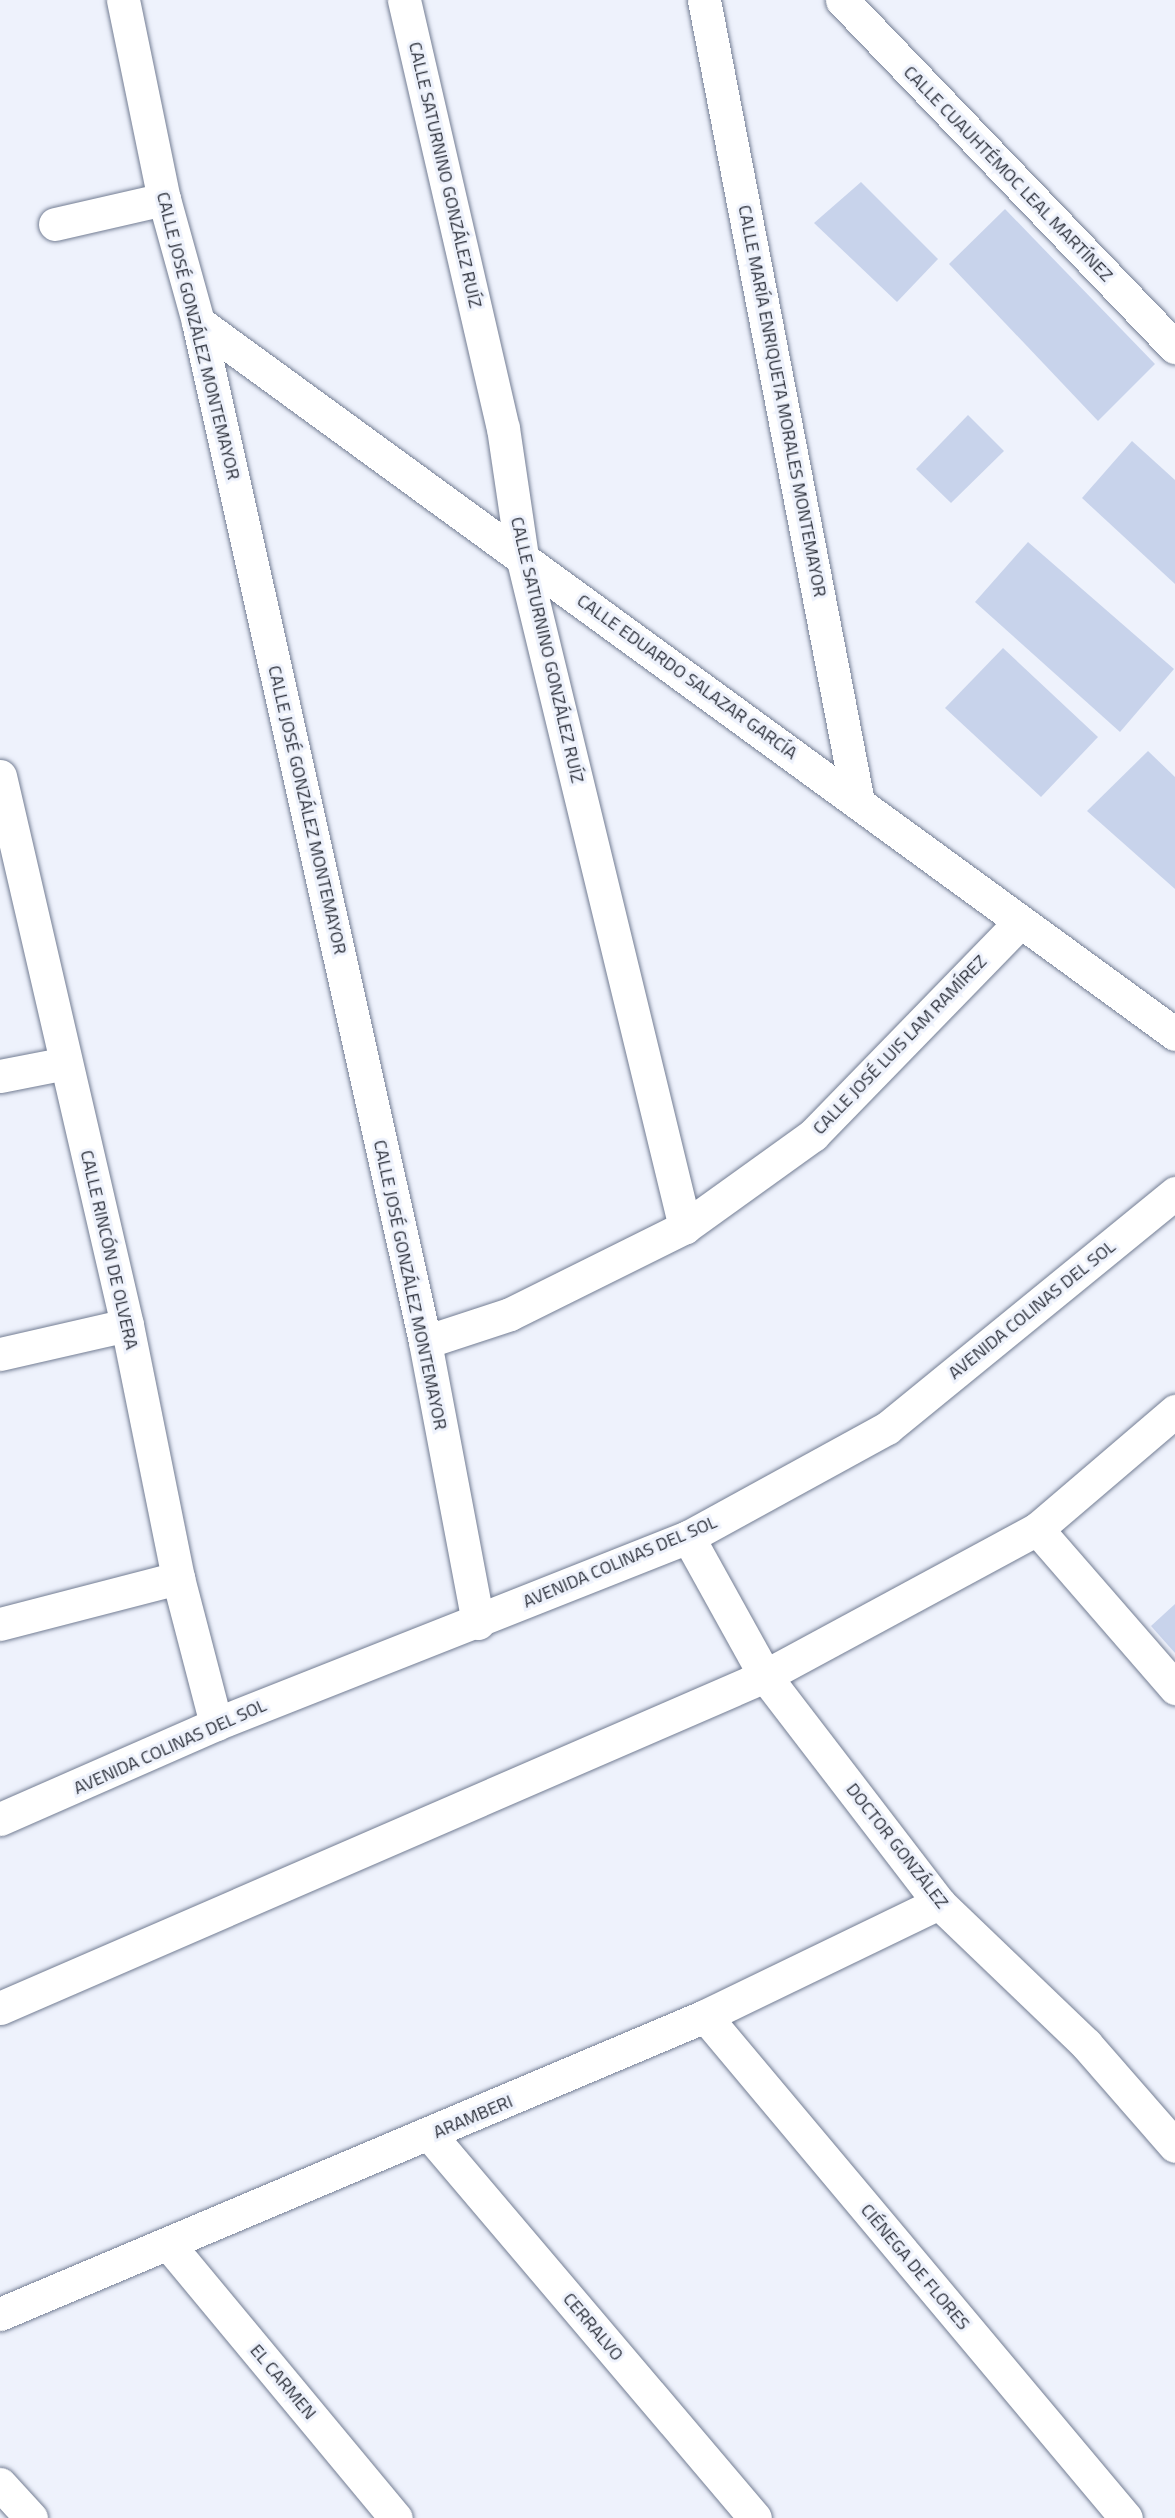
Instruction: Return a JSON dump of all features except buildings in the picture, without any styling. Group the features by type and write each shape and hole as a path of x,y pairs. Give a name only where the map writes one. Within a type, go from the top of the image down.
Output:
{"street":[{"name":"CALLE JOSÉ GONZÁLEZ MONTEMAYOR","path":"123,0 164,199 198,322 425,1342 478,1623"},
{"name":"CALLE SATURNINO GONZÁLEZ RUÍZ","path":"404,0 503,428 522,556 685,1227"},
{"name":"CALLE MARÍA ENRIQUETA MORALES MONTEMAYOR","path":"704,0 858,802"},
{"name":"CALLE CUAUHTÉMOC LEAL MARTÍNEZ","path":"842,0 1175,347"},
{"path":"55,224 164,199"},
{"name":"CALLE EDUARDO SALAZAR GARCÍA","path":"198,322 1175,1034"},
{"name":"CALLE RINCÓN DE OLVERA","path":"1,790 127,1325 178,1578 216,1724"},
{"name":"CALLE JOSÉ LUIS LAM RAMÍREZ","path":"425,1342 510,1314 685,1227 813,1135 1020,922"},
{"path":"0,1076 66,1063"},
{"name":"AVENIDA COLINAS DEL SOL","path":"0,1819 216,1724 478,1623 688,1537 886,1428 1175,1193"},
{"path":"0,1354 127,1325"},
{"path":"0,2008 765,1676 1037,1529 1170,1427"},
{"path":"1037,1529 1175,1688"},
{"name":"DOCTOR GONZÁLEZ","path":"688,1537 765,1676 939,1903 1086,2044 1175,2146"},
{"path":"0,1624 178,1578"},
{"name":"ARAMBERI","path":"0,2314 430,2136 705,2016 939,1903"},
{"name":"CIÉNEGA DE FLORES","path":"705,2016 1126,2518"},
{"name":"CERRALVO","path":"430,2136 755,2518"},
{"name":"EL CARMEN","path":"169,2245 396,2518"},
{"path":"0,2484 31,2518"}]}
